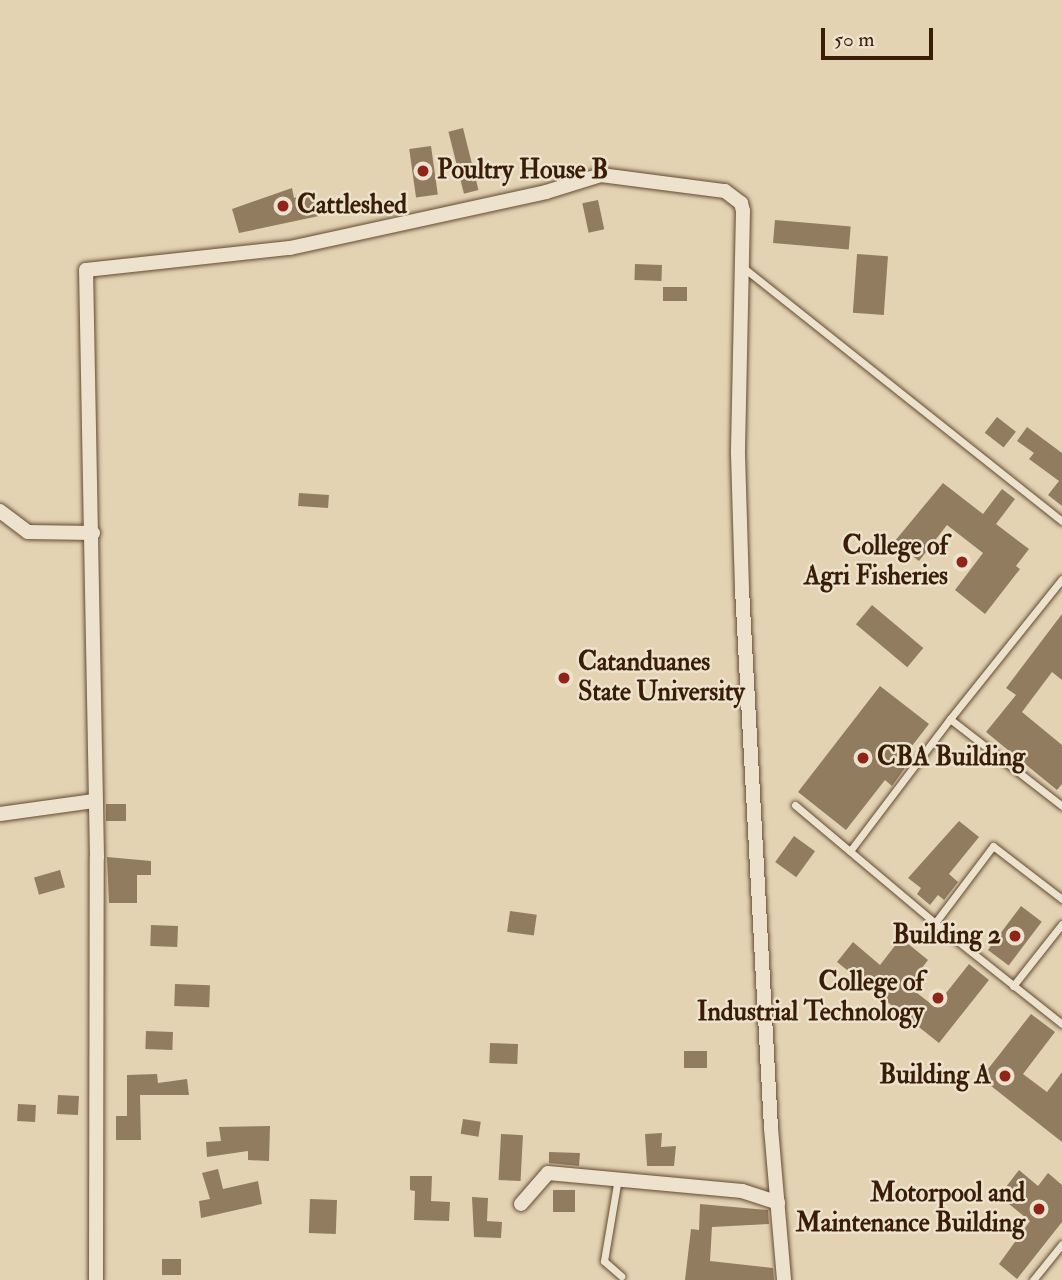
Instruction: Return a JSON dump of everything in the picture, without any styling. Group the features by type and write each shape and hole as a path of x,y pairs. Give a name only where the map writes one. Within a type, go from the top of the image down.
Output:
{"street":[{"path":"96,1280 93,533 86,270 290,248 546,192 601,175 732,195 743,211 745,269 738,454 742,589 784,1280"},
{"path":"0,511 28,532 93,533"},
{"path":"0,814 94,801"},
{"path":"520,1204 548,1173 618,1177 741,1191 778,1203"}],"lane":[{"path":"745,269 1062,520"},
{"path":"850,851 950,719 1062,579"},
{"path":"950,719 1062,806"},
{"path":"795,805 935,923 1062,1024"},
{"path":"935,923 993,846 1062,899"},
{"path":"1013,986 1062,924"},
{"path":"618,1177 604,1261 621,1276"},
{"path":"1033,1280 1062,1244"}],"building":[{"path":"463,128 478,190 464,194 448,132"},
{"name":"Poultry House B","path":"431,146 438,195 416,198 409,149"},
{"path":"292,188 294,198 311,192 319,216 239,233 232,209"},
{"path":"598,200 604,229 589,233 582,203"},
{"path":"775,220 851,227 849,250 773,243"},
{"path":"857,254 888,256 884,315 853,313"},
{"path":"635,264 662,265 661,281 634,280"},
{"path":"663,287 687,287 687,301 663,301"},
{"path":"997,417 1016,432 1004,448 985,433"},
{"path":"1027,427 1062,453 1062,506 1048,495 1059,481 1029,459 1034,453 1017,441"},
{"path":"943,483 983,514 1002,489 1015,499 996,524 1029,549 1016,566 1020,569 985,614 955,590 983,553 947,525 919,561 894,542"},
{"path":"299,493 329,495 328,508 298,506"},
{"path":"872,605 923,648 907,667 856,624"},
{"path":"1062,614 1062,680 1052,672 1022,712 1062,745 1062,784 1057,790 986,732 1016,695 1006,688"},
{"name":"CBA Building","path":"880,686 929,724 901,760 907,765 892,786 885,780 846,830 798,792"},
{"path":"106,804 126,804 126,821 106,821"},
{"path":"959,821 979,837 949,874 958,882 944,900 938,895 930,905 917,894 921,888 908,878"},
{"path":"794,836 815,851 796,877 775,862"},
{"path":"107,857 151,861 151,875 137,875 137,903 109,903"},
{"path":"60,870 65,887 39,895 34,877"},
{"name":"Building 2","path":"1021,906 1042,922 1009,966 988,950"},
{"path":"510,911 537,915 534,936 507,932"},
{"path":"151,925 178,926 177,947 150,946"},
{"path":"901,938 928,960 908,986 935,1007 969,964 989,980 939,1043 837,962 853,942 880,965"},
{"path":"175,984 210,985 209,1007 174,1006"},
{"name":"Building A","path":"1031,1014 1055,1032 1023,1074 1047,1092 1062,1072 1062,1142 981,1078"},
{"path":"146,1031 173,1032 172,1050 145,1049"},
{"path":"490,1043 518,1044 517,1064 489,1063"},
{"path":"684,1051 707,1051 707,1068 684,1068"},
{"path":"157,1074 158,1083 187,1079 189,1095 140,1095 141,1140 116,1140 116,1116 127,1116 127,1075"},
{"path":"58,1095 79,1096 78,1115 57,1114"},
{"path":"18,1104 36,1105 35,1122 17,1121"},
{"path":"463,1119 481,1122 478,1137 461,1134"},
{"path":"270,1126 269,1161 248,1160 248,1151 207,1157 206,1142 221,1141 219,1127"},
{"path":"662,1133 661,1147 676,1146 674,1166 647,1166 645,1134"},
{"path":"501,1134 523,1135 521,1181 499,1180"},
{"path":"549,1152 580,1153 579,1166 549,1163"},
{"path":"218,1169 223,1189 258,1181 262,1204 201,1218 199,1201 210,1199 202,1173"},
{"name":"Motorpool and Maintenance Building","path":"1019,1170 1038,1186 1048,1173 1062,1185 1062,1222 1017,1279 999,1264 1030,1221 999,1196"},
{"path":"410,1176 432,1176 431,1201 450,1202 449,1221 414,1220 415,1191 410,1190"},
{"path":"553,1190 575,1190 575,1212 553,1212"},
{"path":"472,1197 488,1198 487,1221 502,1222 501,1238 474,1237"},
{"path":"310,1199 337,1200 336,1234 309,1233"},
{"path":"700,1204 768,1210 769,1224 712,1227 710,1261 773,1268 774,1280 685,1280 691,1229 699,1230"},
{"path":"162,1259 181,1259 181,1275 162,1275"}],"place":[{"name":"Poultry House B","path":"423,171"},
{"name":"Cattleshed","path":"283,206"},
{"name":"College of Agri Fisheries","path":"962,562"},
{"name":"Catanduanes State University","path":"564,678"},
{"name":"CBA Building","path":"863,758"},
{"name":"Building 2","path":"1015,936"},
{"name":"College of Industrial Technology","path":"938,998"},
{"name":"Building A","path":"1005,1076"},
{"name":"Motorpool and Maintenance Building","path":"1039,1209"}]}
